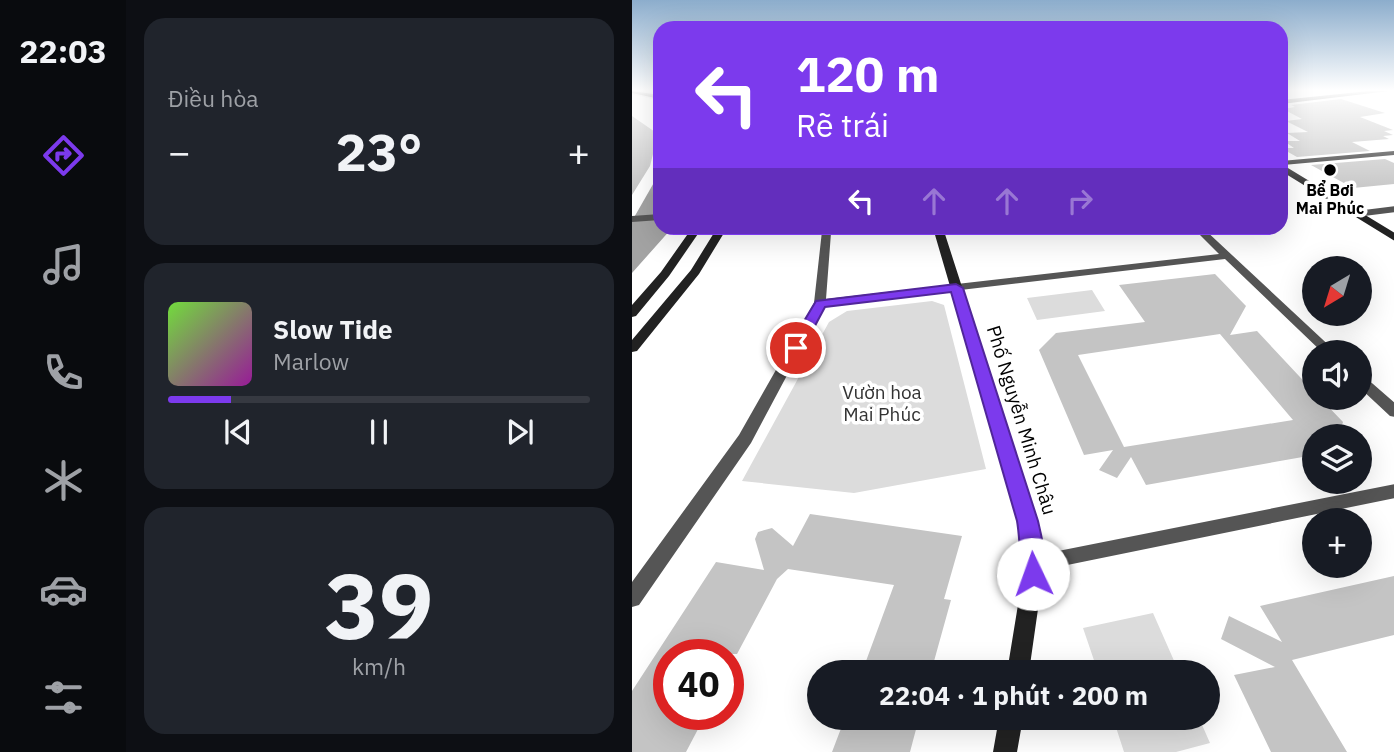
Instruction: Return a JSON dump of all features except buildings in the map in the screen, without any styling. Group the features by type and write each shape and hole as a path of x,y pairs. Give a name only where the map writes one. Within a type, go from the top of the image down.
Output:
{"street":[{"path":"1288,164 1394,153"},
{"path":"1288,170 1394,238"},
{"path":"1356,214 1394,209"},
{"path":"632,219 653,218"},
{"path":"632,313 665,274 692,235"},
{"path":"632,348 694,272 718,235"},
{"path":"632,598 745,439 820,303 826,235"},
{"name":"Phố Nguyễn Minh Châu","path":"940,235 1028,521 1033,546 1030,600 1020,660"},
{"path":"1206,235 1317,340"},
{"path":"820,303 1229,256"},
{"path":"1372,391 1394,412"},
{"path":"1033,564 1394,491"},
{"path":"1005,752 1009,730"}],"green space":[{"path":"1092,290 1105,311 1037,320 1027,298"},
{"name":"Vườn hoa Mai Phúc","path":"932,301 944,305 986,469 854,493 742,481 829,322 847,311"},
{"path":"1153,613 1174,660 1094,660 1083,628"},
{"path":"1117,730 1204,730 1210,743 1176,752 1124,752"}],"shaded area":[{"path":"653,184 653,235 666,235 632,273 632,221"}],"place":[{"name":"Bể Bơi Mai Phúc","path":"1330,170"}],"route":[{"path":"796,348 820,303 956,288 1028,521 1033,546 1033,574"}]}
